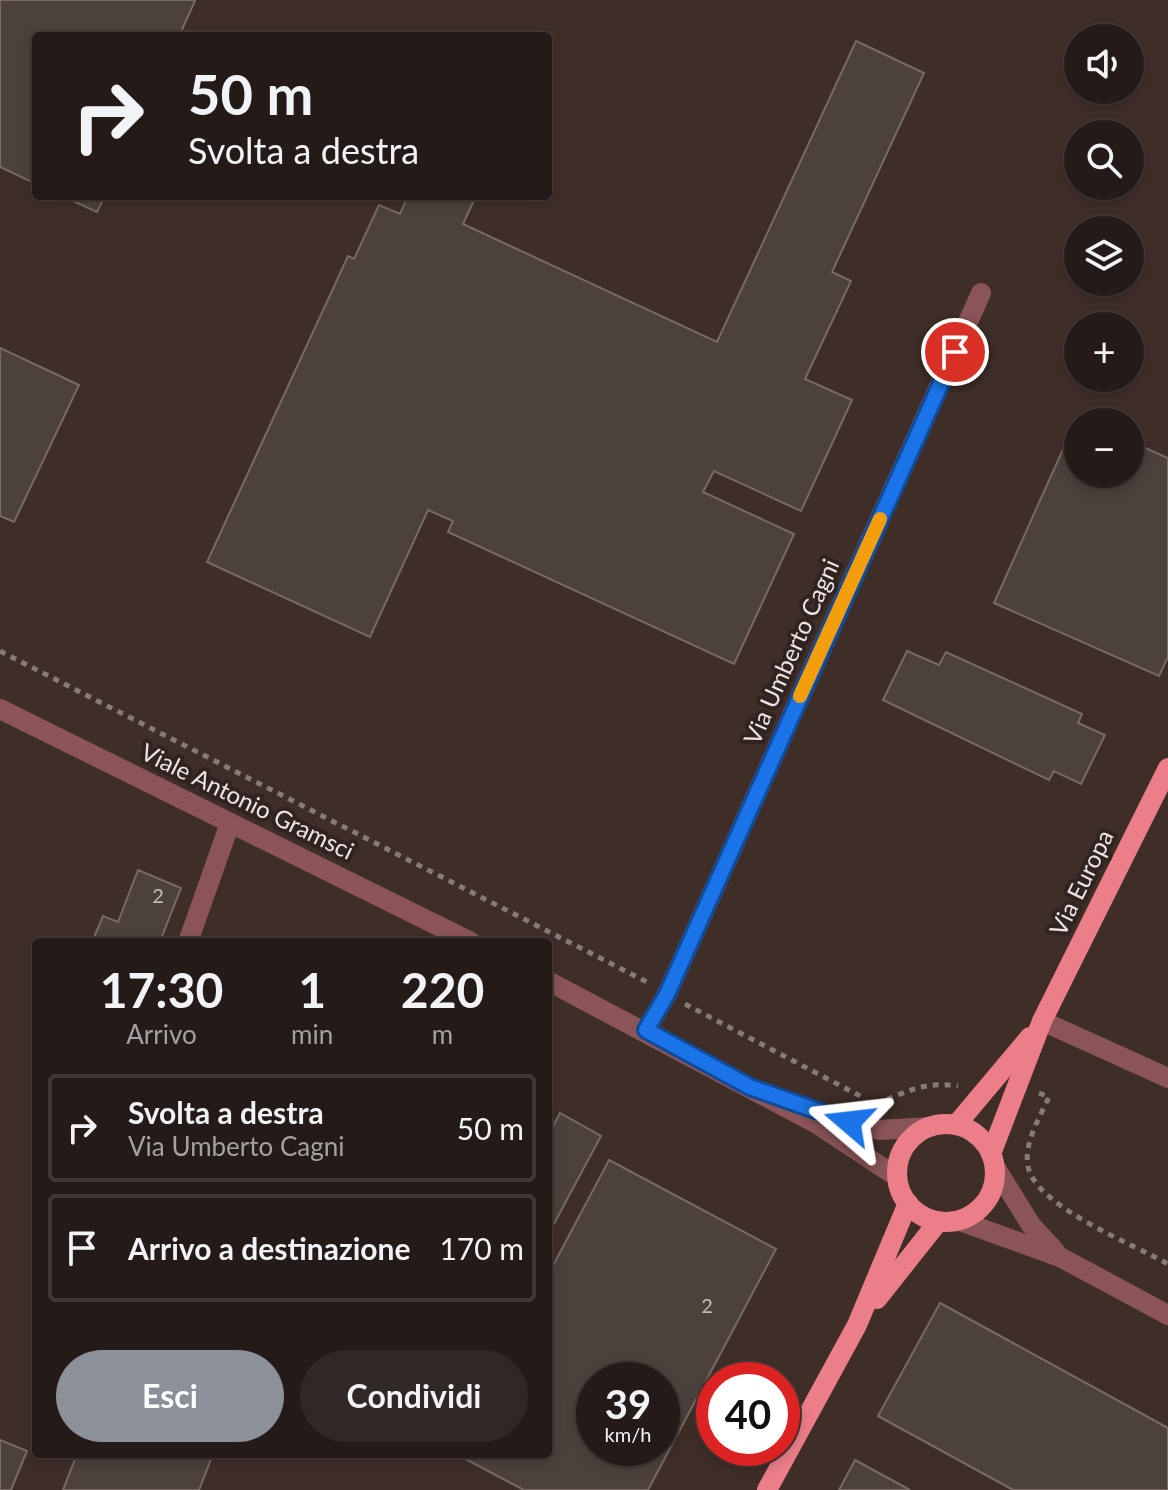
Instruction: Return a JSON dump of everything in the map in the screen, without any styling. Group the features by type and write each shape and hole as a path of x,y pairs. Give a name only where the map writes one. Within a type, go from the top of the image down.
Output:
{"main road":[{"name":"Via Europa","path":"993,1160 1042,1021 1168,768"},
{"name":"Via Europa","path":"956,1125 1042,1021"},
{"path":"956,1125 971,1131 993,1160 995,1181 983,1206 960,1221 938,1222 916,1212 908,1203 897,1177 905,1146 930,1127 956,1125"},
{"path":"767,1490 857,1325 908,1203"},
{"path":"857,1325 938,1222"}],"street":[{"name":"Via Umberto Cagni","path":"646,1030 667,994 981,293"},
{"name":"Viale Antonio Gramsci","path":"0,709 463,938"},
{"path":"189,938 230,823"},
{"path":"552,983 646,1030 817,1124 897,1177"},
{"path":"1042,1021 1168,1078"},
{"path":"750,1087 820,1114 879,1130 930,1127"},
{"path":"993,1160 1031,1225 1060,1257"},
{"path":"960,1221 1060,1257 1168,1315"}],"path":[{"path":"0,651 618,965 877,1105 910,1088 934,1083 960,1086"},
{"path":"1018,1083 1049,1097 1029,1139 1029,1171 1047,1197 1168,1264"}],"shaded area":[{"path":"0,0 1168,0 1168,1490 0,1490"}],"building":[{"path":"0,0 195,1 181,32 32,32 32,182 0,167"},
{"path":"856,41 924,73 832,272 851,281 805,379 852,400 801,511 714,471 703,492 794,534 734,664 448,532 453,521 428,510 370,637 207,562 348,256 354,259 379,205 400,214 406,200 474,200 463,224 717,342"},
{"path":"71,200 103,200 97,212"},
{"path":"0,348 79,385 14,522 0,516"},
{"path":"1064,447 1064,488 1144,488 1144,447 1168,458 1168,657 1159,676 994,603"},
{"path":"907,651 939,665 946,652 1082,714 1078,723 1105,735 1081,784 1054,771 1049,780 883,700"},
{"path":"138,870 181,888 161,938 94,938 103,916 118,922"},
{"path":"560,1113 601,1136 552,1228 552,1128"},
{"path":"609,1160 776,1249 716,1362 696,1362 696,1400 680,1430 680,1362 576,1362 576,1466 661,1466 648,1490 524,1490 464,1458 552,1458 552,1267"},
{"path":"940,1303 1168,1428 1168,1490 1013,1490 878,1416"},
{"path":"0,1440 27,1451 11,1490 0,1490"},
{"path":"75,1458 211,1458 199,1490 63,1490"},
{"path":"855,1460 910,1490 839,1490"}],"slow traffic":[{"path":"800,696 880,519"}],"route":[{"path":"849,1122 750,1087 646,1030 667,994 955,352"}]}
